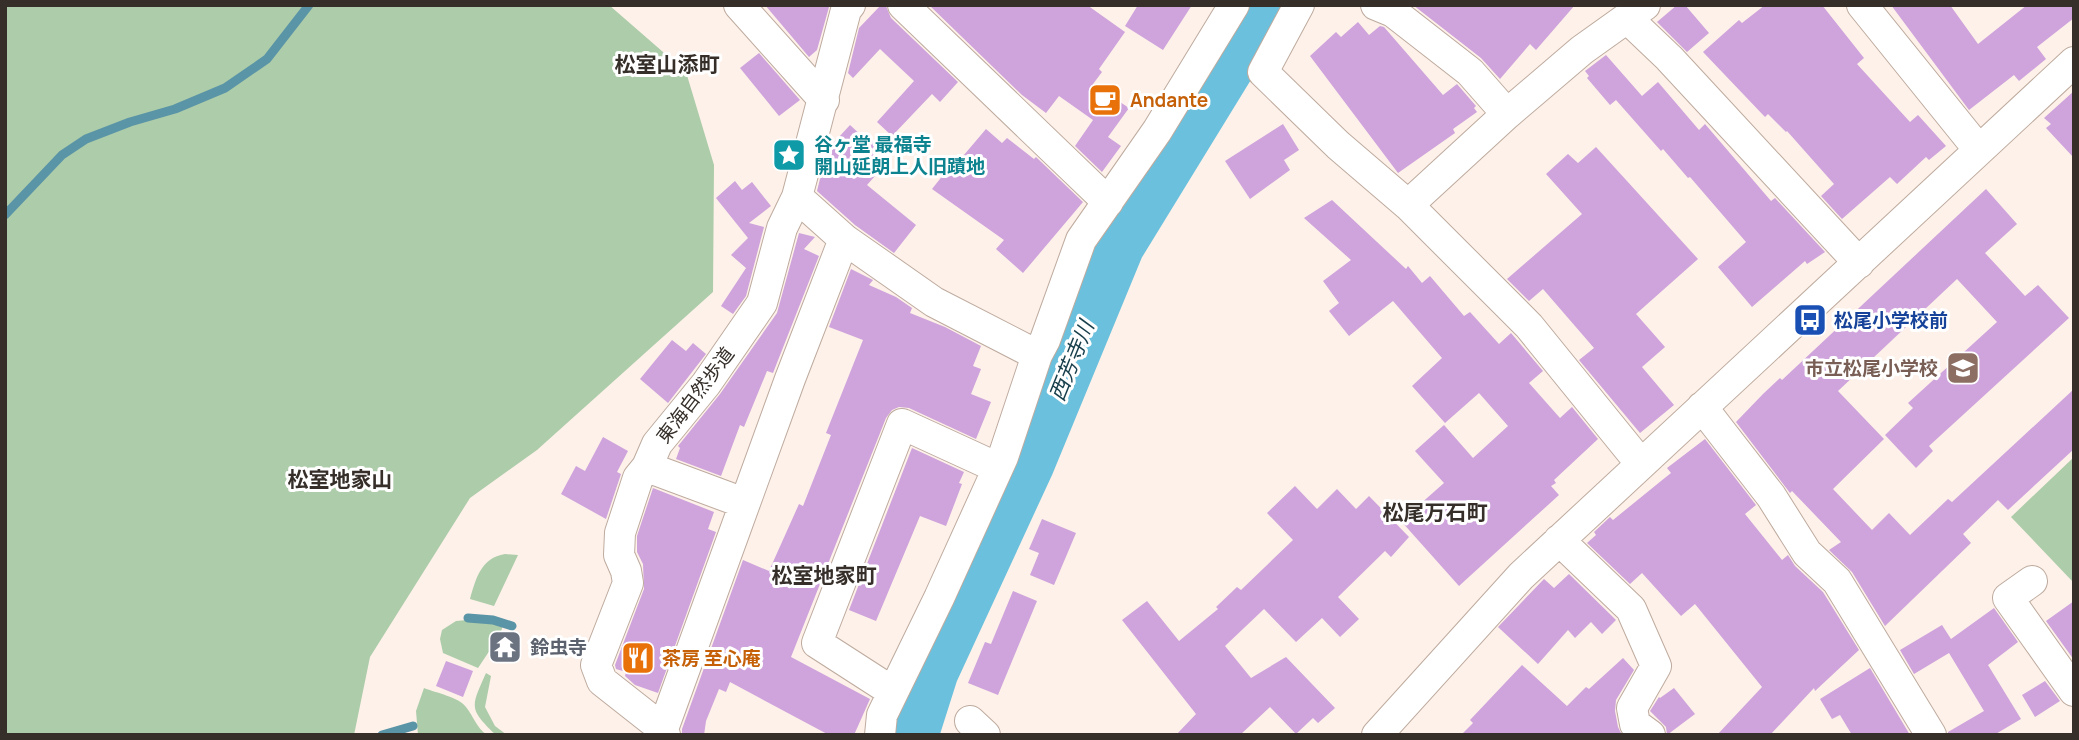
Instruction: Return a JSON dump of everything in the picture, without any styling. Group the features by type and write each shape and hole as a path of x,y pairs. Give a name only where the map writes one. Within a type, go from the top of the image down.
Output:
{"street":[{"path":"739,5 824,100"},
{"path":"902,5 1108,202"},
{"path":"880,735 882,715 998,468 1081,240 1157,131 1234,5"},
{"path":"1298,5 1263,72 1330,138 1408,205 1529,326 1641,464"},
{"path":"1861,5 1979,150"},
{"name":"東海自然歩道","path":"664,732 602,681 596,666 628,583 619,555 620,533 638,478 647,467 657,444 706,384 762,303 782,228 797,197 846,7"},
{"path":"1388,8 1470,72 1507,114"},
{"path":"1408,205 1622,14 1669,58 1858,263"},
{"path":"1377,735 1521,576 2074,62"},
{"path":"797,197 844,239 934,302 1037,355"},
{"path":"664,732 744,503 844,239"},
{"path":"1702,407 1770,496 1807,553 1837,580 1931,735"},
{"path":"893,692 817,643 902,424 998,468"},
{"path":"647,467 744,503"},
{"path":"1559,540 1631,609 1656,666 1632,708 1635,724 1650,735"},
{"path":"2032,581 2008,598 2074,691"}],"green space":[{"path":"5,5 609,5 686,72 714,165 713,292 537,450 470,498 370,657 354,735 5,735"},
{"path":"2074,457 2074,581 2073,582 2011,517"},
{"path":"505,554 518,555 494,606 470,599 477,577 485,564"},
{"path":"456,621 493,621 503,625 500,635 478,668 443,653 440,639 442,630"},
{"path":"486,673 491,676 485,707 495,726 507,735 496,735 481,719 475,707 477,693"},
{"path":"424,688 463,704 487,735 418,735 416,711"}],"building":[{"path":"765,5 827,5 829,7 817,50 809,57"},
{"path":"881,5 886,6 891,18 958,82 940,102 932,94 892,136 877,122 914,81 880,49 853,78 848,73 859,28"},
{"path":"929,5 1087,5 1125,32 1099,69 1102,72 1093,84 1129,108 1108,137 1121,146 1102,172 1075,146 1093,120 1059,96 1046,113 1022,95"},
{"path":"1138,5 1192,5 1163,50 1125,26"},
{"path":"1413,5 1575,5 1536,50 1530,44 1500,79 1481,58"},
{"path":"1677,5 1685,5 1709,33 1687,52 1657,22"},
{"path":"1765,5 1822,5 1864,58 1857,64 1910,122 1918,115 1946,146 1929,160 1926,157 1897,184 1890,177 1842,219 1821,196 1834,184 1787,131 1768,114 1765,117 1703,52 1739,20 1742,23"},
{"path":"1891,5 1950,5 1978,44 2027,5 2074,5 2074,18 2037,47 2046,59 2019,81 2014,75 1969,110"},
{"path":"1358,22 1369,35 1380,26 1384,27 1443,95 1457,84 1476,106 1474,108 1477,112 1453,129 1455,133 1398,173 1310,56 1336,32 1341,37"},
{"path":"759,53 800,100 779,116 740,68"},
{"path":"1606,55 1642,96 1658,82 1699,130 1705,124 1771,201 1775,198 1825,252 1807,264 1805,261 1752,307 1718,267 1746,242 1690,177 1688,178 1663,149 1661,151 1616,100 1610,105 1587,78 1589,76 1585,71"},
{"path":"2074,91 2074,158 2046,128 2051,124 2044,118"},
{"path":"1283,124 1299,150 1284,160 1290,170 1250,199 1225,161"},
{"path":"850,125 863,137 865,134 891,158 867,185 916,225 894,253 855,225 817,191 827,150"},
{"path":"986,129 1002,143 1007,138 1034,159 1036,157 1083,202 1023,273 996,249 1004,240 932,189 955,160 958,162"},
{"path":"1596,147 1698,259 1636,314 1665,347 1642,367 1674,405 1640,433 1579,360 1594,348 1543,289 1529,301 1507,279 1582,214 1546,174 1568,154 1578,163"},
{"path":"735,181 742,190 752,182 771,206 749,223 764,227 746,296 733,314 721,306 746,268 731,255 748,238 716,198"},
{"path":"1986,189 2017,224 1985,253 2025,296 2038,285 2069,318 1929,446 1933,451 1916,468 1885,435 1913,408 1908,403 1997,322 1957,279 1838,391 1884,439 1833,489 1872,530 1889,513 1910,535 1948,499 1952,502 2074,389 2074,449 2008,510 1998,500 1963,534 1971,543 1885,626 1852,572 1829,550 1841,542 1792,491 1790,493 1736,422 1780,378 1782,380"},
{"path":"1332,200 1406,269 1408,266 1422,283 1430,276 1464,316 1470,312 1499,344 1511,333 1543,371 1529,383 1560,418 1572,407 1598,439 1554,480 1556,483 1551,486 1559,495 1459,586 1401,521 1444,483 1415,451 1444,425 1473,458 1508,426 1479,393 1445,423 1412,386 1442,358 1393,301 1349,336 1329,311 1339,303 1323,281 1351,260 1304,218"},
{"path":"799,233 815,237 804,249 819,256 773,373 767,371 744,427 740,425 721,476 676,459 680,448 678,446 720,394 777,313"},
{"path":"851,269 873,280 869,285 896,297 912,308 910,313 981,346 973,366 981,369 971,394 991,402 976,439 909,408 899,407 892,410 886,418 791,657 870,699 854,735 829,735 730,682 726,692 719,689 706,721 704,735 682,735 743,560 769,571 799,504 803,506 831,435 826,433 863,340 829,327"},
{"path":"672,340 686,351 693,343 706,354 668,403 640,379"},
{"path":"603,437 628,451 617,472 621,474 606,519 561,494 576,466 585,471"},
{"path":"1705,439 1756,505 1745,514 1782,560 1788,555 1795,566 1823,592 1859,650 1815,691 1814,688 1770,735 1717,735 1762,687 1695,604 1681,616 1642,573 1630,584 1587,543 1610,517 1613,520 1671,473 1667,468"},
{"path":"912,448 964,472 959,483 962,484 946,526 920,516 876,621 849,610"},
{"path":"1295,486 1317,509 1337,489 1356,509 1369,496 1409,537 1391,557 1385,551 1338,597 1359,619 1340,637 1322,618 1296,642 1264,609 1225,646 1251,678 1286,657 1335,708 1318,723 1313,718 1296,734 1270,707 1240,735 1176,735 1196,714 1122,620 1147,601 1179,641 1218,609 1216,607 1237,587 1241,590 1293,540 1267,513"},
{"path":"653,488 714,512 708,529 716,532 658,693 635,685 625,676 626,672 616,669 615,665 644,589 643,564 637,552 637,536"},
{"path":"1042,519 1076,533 1054,585 1030,575 1039,553 1029,549"},
{"path":"1569,574 1616,620 1602,634 1591,622 1575,638 1568,630 1538,664 1498,627 1544,579 1554,588"},
{"path":"1013,591 1037,601 998,695 968,683 985,642 991,644"},
{"path":"2074,601 2074,660 2046,621"},
{"path":"1994,608 2018,642 1988,665 2021,719 1994,735 1948,735 1948,732 1984,711 1949,653 1914,674 1900,650 1942,625 1951,639"},
{"path":"1623,658 1634,670 1616,700 1615,711 1622,735 1461,735 1473,723 1470,720 1522,665 1567,706"},
{"path":"446,661 473,671 463,697 436,686"},
{"path":"1870,668 1910,735 1852,735 1840,715 1832,719 1820,699"},
{"path":"2045,681 2060,701 2035,717 2022,695"},
{"path":"1674,688 1695,714 1667,735 1666,727 1650,711 1659,697"}],"waterway":[{"path":"5,215 62,155 86,139 175,109 225,88 267,59 309,5"},
{"name":"西芳寺川","path":"913,735 933,672 1029,464 1119,246 1267,5"},
{"path":"468,618 493,620 512,626"},
{"path":"382,735 413,726"}],"place":[{"name":"Andante","path":"1105,100"},
{"name":"谷ヶ堂 最福寺 開山延朗上人旧蹟地","path":"789,155"},
{"name":"松尾小学校前","path":"1810,320"},
{"name":"市立松尾小学校","path":"1963,368"},
{"name":"鈴虫寺","path":"505,647"},
{"name":"茶房 至心庵","path":"638,658"}],"district":[{"name":"松室山添町","path":"667,65"},
{"name":"松室地家山","path":"340,480"},
{"name":"松尾万石町","path":"1435,513"},
{"name":"松室地家町","path":"824,576"}]}
